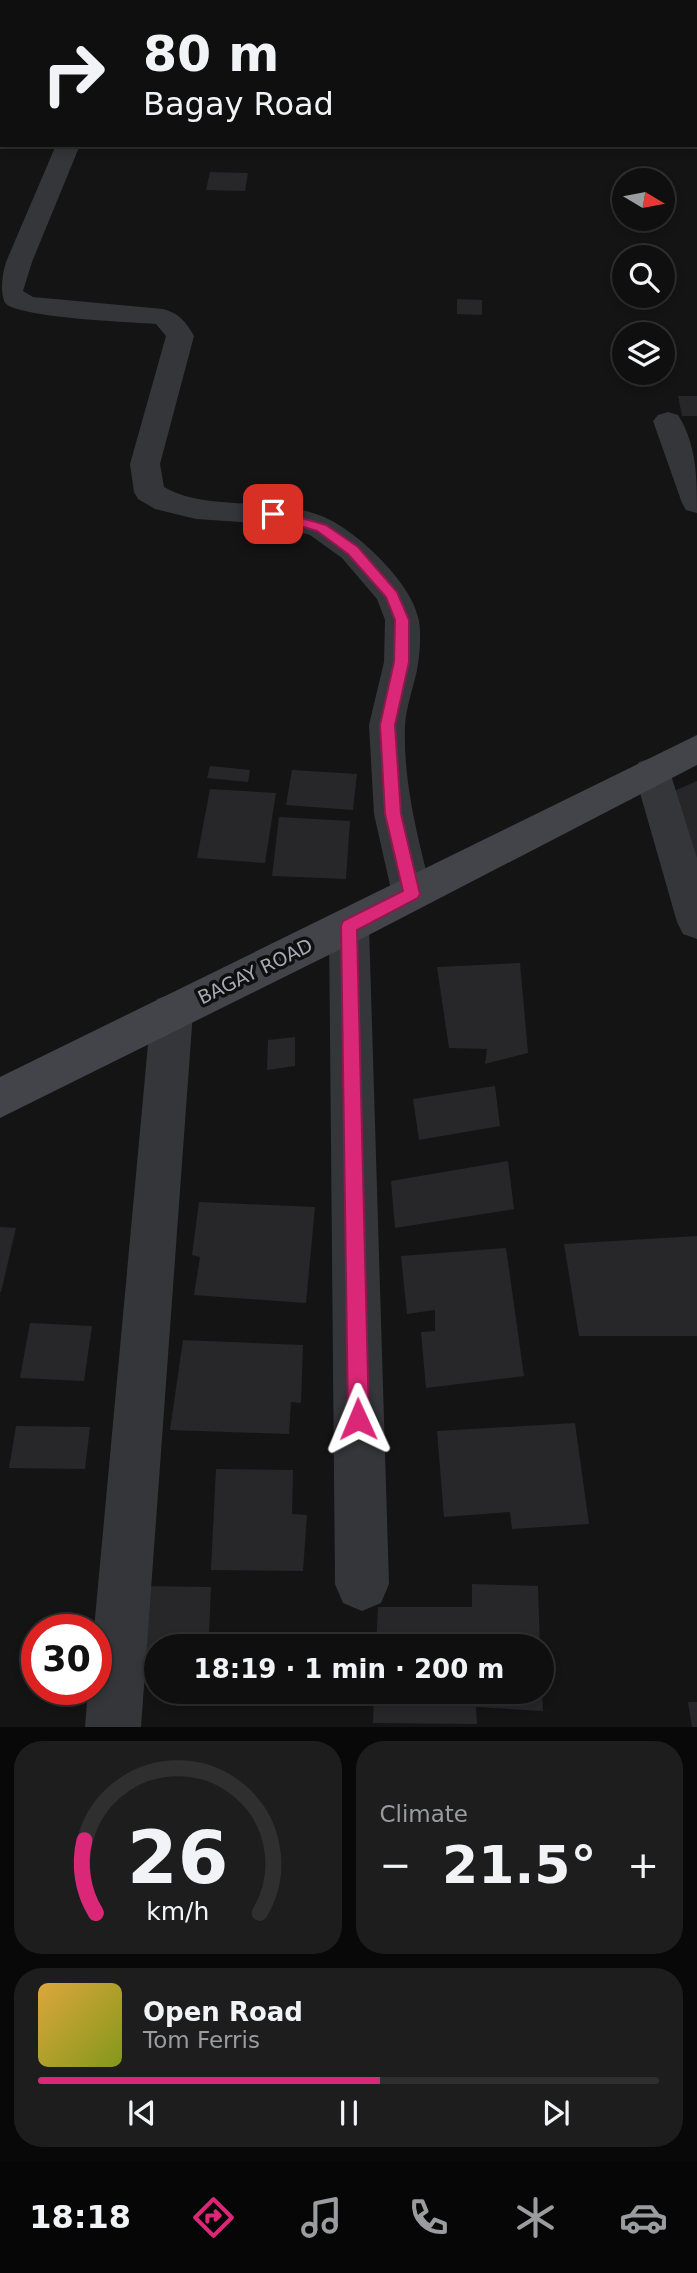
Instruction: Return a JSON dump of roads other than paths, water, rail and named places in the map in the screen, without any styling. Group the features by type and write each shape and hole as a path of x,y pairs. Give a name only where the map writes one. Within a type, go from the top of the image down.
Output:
{"street":[{"path":"67,147 54,174 10,291 16,300 28,305 163,317 175,326 180,336 145,464 149,492 176,505 196,509 273,514 321,528 353,550 392,596 402,620 401,662 387,725 392,801 412,894"},
{"path":"668,421 697,503"},
{"name":"BAGAY ROAD","path":"0,1098 349,926 697,749"},
{"path":"652,772 697,922"},
{"path":"349,926 362,1584"},
{"path":"113,1727 172,1012"}]}
